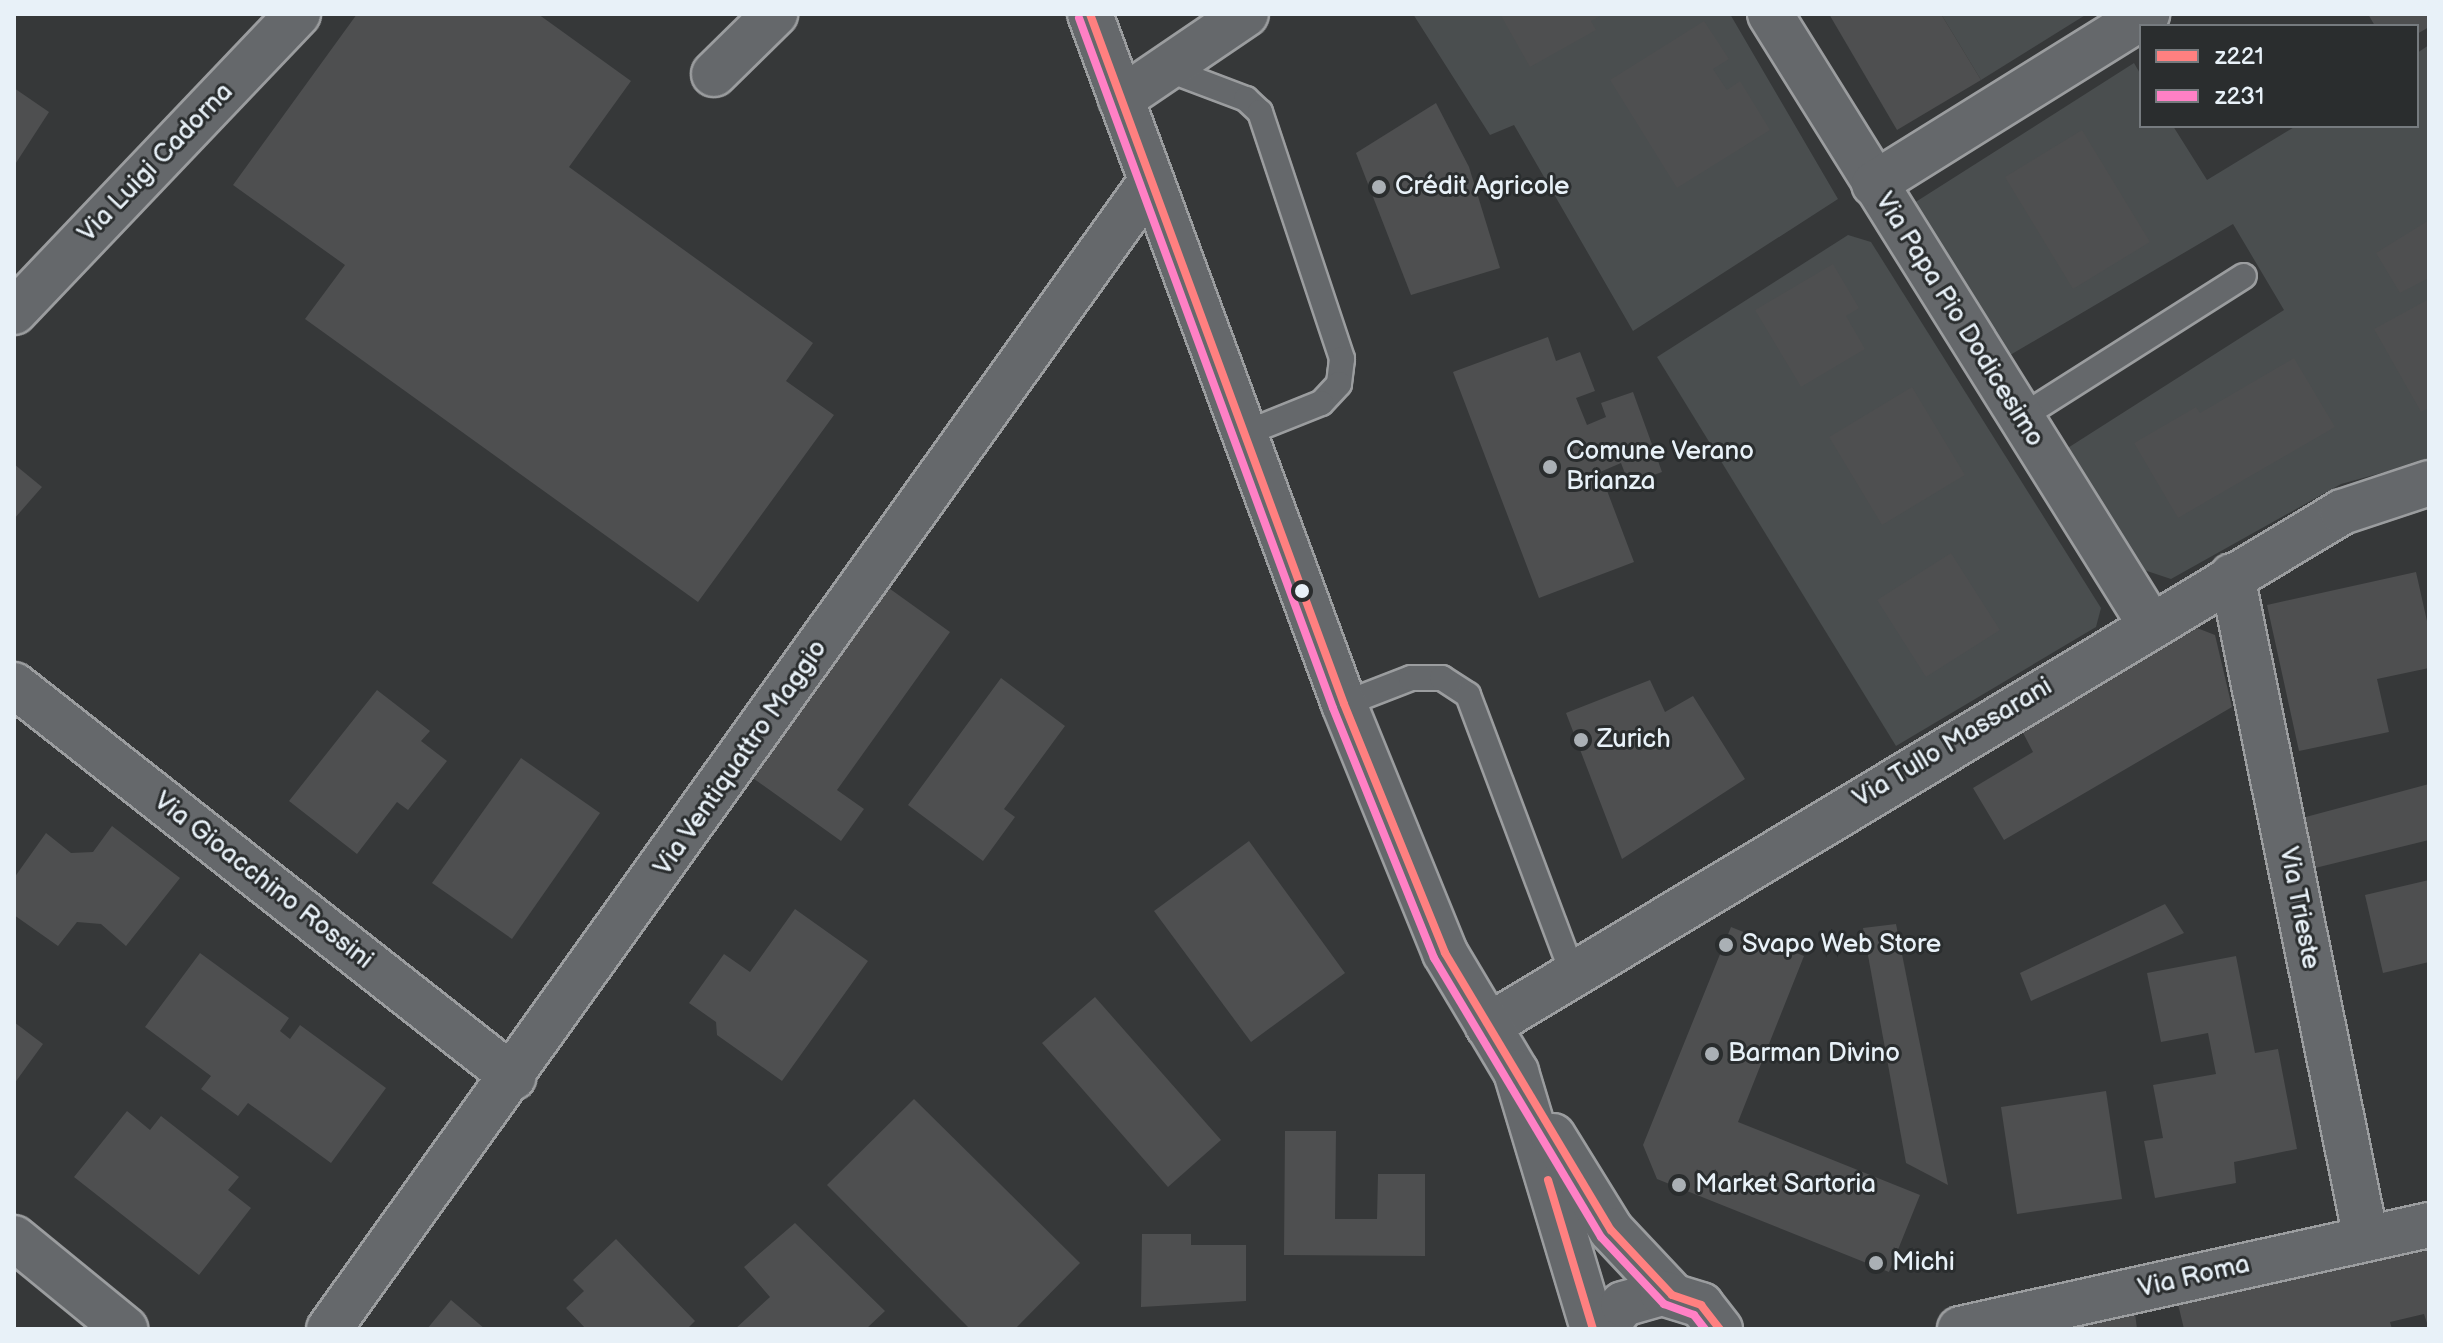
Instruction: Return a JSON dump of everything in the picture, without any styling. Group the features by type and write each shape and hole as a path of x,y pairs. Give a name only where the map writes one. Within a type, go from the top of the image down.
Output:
{"street":[{"name":"Via Luigi Cadorna","path":"14,312 298,14"},
{"path":"714,74 775,14"},
{"path":"1090,14 1149,184 1246,433 1344,704 1445,953 1611,1230 1672,1295 1701,1305 1720,1329"},
{"path":"1121,99 1246,14"},
{"name":"Via Papa Pio Dodicesimo","path":"1770,14 2150,624"},
{"path":"1874,184 2147,14"},
{"name":"Via Ventiquattro Maggio","path":"329,1329 513,1077 1149,184"},
{"name":"Via Tullo Massarani","path":"1488,1026 1572,972 2150,624 2342,512 2429,483"},
{"name":"Via Trieste","path":"2232,576 2366,1239"},
{"name":"Via Gioacchino Rossini","path":"14,685 513,1077"},
{"path":"1516,1072 1593,1329"},
{"name":"Via Roma","path":"1960,1329 2429,1225"},
{"path":"14,1238 125,1329"},
{"path":"1604,1329 1623,1304 1672,1295"}],"lane":[{"path":"1164,68 1246,99 1260,112 1342,359 1339,384 1321,403 1246,433"},
{"path":"2020,418 2244,276"},
{"path":"1344,704 1411,678 1442,678 1468,695 1572,972"}],"shaded area":[{"path":"1413,14 1730,14 1838,199 1633,331 1514,125 1490,135"},
{"path":"1941,14 2087,14 1981,80"},
{"path":"2429,45 2429,460 2341,484 2171,579 2135,567 2063,451 2284,310 2233,224 2005,358 1914,203 2134,63 2139,72 2139,128 2174,128 2207,180 2293,128 2419,128 2419,52"},
{"path":"1848,235 1871,242 2101,608 2096,627 1896,746 1657,357"}],"building":[{"path":"357,14 538,14 631,81 569,167 813,343 786,381 834,415 698,602 305,319 345,265 233,185"},
{"path":"1500,14 1604,14 1591,21 1596,30 1530,67"},
{"path":"1829,14 1941,14 1981,80 1897,130"},
{"path":"2368,14 2429,14 2429,27 2419,33 2419,24 2374,24"},
{"path":"1704,21 1729,59 1713,69 1727,90 1740,81 1770,130 1677,188 1610,80"},
{"path":"14,88 49,112 14,166"},
{"path":"1436,103 1469,167 1500,268 1411,295 1356,153"},
{"path":"2082,130 2150,242 2073,289 2005,177"},
{"path":"2429,220 2429,278 2400,293 2376,253"},
{"path":"1833,264 1859,308 1846,316 1865,349 1801,387 1755,310"},
{"path":"2429,299 2429,408 2421,412 2374,329"},
{"name":"Comune Verano Brianza","path":"1548,337 1556,361 1580,352 1595,391 1576,398 1587,425 1606,417 1601,403 1633,392 1662,472 1629,484 1621,463 1600,472 1634,562 1539,598 1453,372"},
{"path":"2294,358 2335,427 2178,518 2134,443 2196,407 2200,413"},
{"path":"1912,387 1965,475 1882,525 1829,437"},
{"path":"14,464 42,487 14,519"},
{"path":"1951,553 2000,630 1926,677 1877,600"},
{"path":"2416,572 2429,630 2429,668 2377,679 2389,732 2299,751 2267,605"},
{"path":"886,586 950,632 837,790 864,809 841,841 750,776"},
{"path":"2197,628 2215,635 2232,707 2004,840 1973,788 2033,752 2022,731"},
{"path":"1001,678 1065,726 1004,809 1015,817 983,861 908,805"},
{"path":"1650,680 1665,712 1693,696 1745,779 1622,859 1566,713"},
{"path":"377,690 430,731 421,741 447,761 408,810 397,802 357,854 289,801"},
{"path":"521,758 600,813 512,939 432,883"},
{"path":"2429,784 2429,840 2311,869 2302,818"},
{"path":"112,826 180,878 126,946 101,924 77,922 58,946 14,915 14,878 46,833 71,853 93,852"},
{"path":"1249,841 1345,973 1251,1042 1154,911"},
{"path":"2429,880 2429,962 2383,973 2365,895"},
{"path":"2165,904 2184,933 2031,1001 2020,973"},
{"path":"795,909 868,961 782,1081 717,1035 716,1022 689,1003 724,954 750,972"},
{"path":"1896,924 1948,1185 1906,1163 1863,928"},
{"path":"1731,927 1804,956 1738,1122 1920,1195 1889,1272 1657,1179 1643,1145"},
{"path":"200,953 289,1018 280,1031 290,1039 300,1025 386,1088 331,1163 248,1103 238,1116 201,1089 211,1076 145,1027"},
{"path":"2236,956 2255,1053 2278,1049 2297,1149 2234,1162 2236,1183 2155,1198 2144,1141 2163,1138 2153,1085 2216,1074 2208,1033 2161,1042 2147,973"},
{"path":"1095,997 1221,1140 1168,1187 1042,1043"},
{"path":"14,1022 43,1044 14,1084"},
{"path":"2106,1091 2122,1199 2017,1214 2001,1107"},
{"path":"914,1099 1080,1263 1015,1329 970,1329 827,1185"},
{"path":"127,1111 150,1130 161,1116 239,1177 228,1190 251,1208 199,1275 74,1177"},
{"path":"1285,1131 1336,1131 1335,1219 1377,1219 1378,1174 1425,1174 1425,1256 1284,1255"},
{"path":"795,1223 885,1311 866,1329 735,1329 770,1297 744,1267"},
{"path":"1142,1234 1191,1234 1191,1245 1246,1245 1246,1301 1141,1307"},
{"path":"616,1239 695,1321 687,1329 586,1329 566,1308 584,1291 573,1280"},
{"path":"2429,1250 2429,1329 2424,1314 2390,1322 2392,1329 2184,1329 2178,1304"},
{"path":"451,1300 485,1329 427,1329"},
{"path":"2135,1313 2137,1329 2045,1327"}],"transit line":[{"name":"z221","path":"1090,14 1344,704 1445,953 1611,1230 1672,1295 1701,1305 1720,1329"},
{"name":"z231","path":"1079,18 1333,708 1434,958 1601,1237 1664,1304 1694,1315 1705,1329"},
{"name":"z221","path":"1548,1180 1593,1329"}],"place":[{"name":"Crédit Agricole","path":"1379,187"},
{"name":"Comune Verano Brianza","path":"1550,467"},
{"name":"Zurich","path":"1581,740"},
{"name":"Svapo Web Store","path":"1726,945"},
{"name":"Barman Divino","path":"1712,1054"},
{"name":"Market Sartoria","path":"1679,1185"},
{"name":"Michi","path":"1876,1263"}]}
